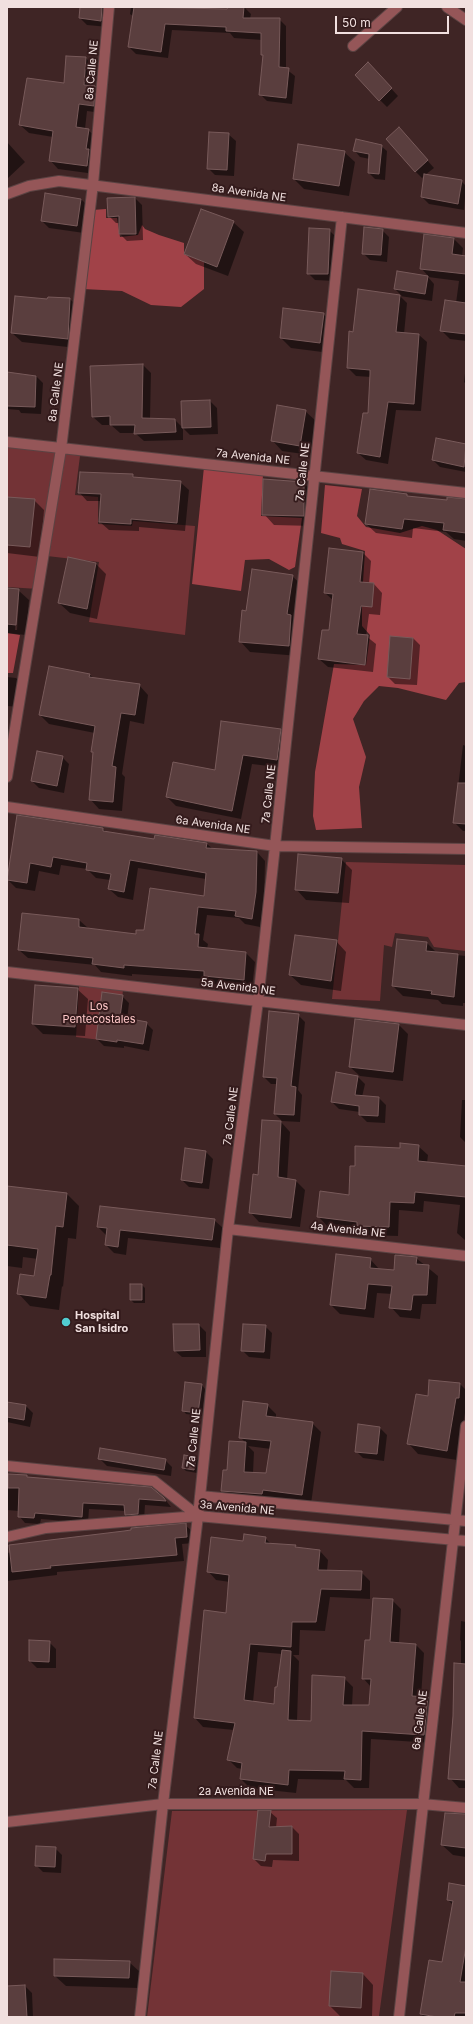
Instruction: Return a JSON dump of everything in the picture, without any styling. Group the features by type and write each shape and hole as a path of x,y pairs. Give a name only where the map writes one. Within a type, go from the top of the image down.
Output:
{"street":[{"name":"8a Calle NE","path":"7,777 61,449 93,184 109,7"},
{"path":"353,46 397,7"},
{"path":"447,7 466,20"},
{"name":"8a Avenida NE","path":"7,194 29,186 59,181 93,184 466,233"},
{"name":"7a Calle NE","path":"140,2017 163,1804 198,1516 228,1229 258,1001 342,217"},
{"name":"7a Avenida NE","path":"7,442 466,494"},
{"name":"6a Avenida NE","path":"7,807 275,846 466,849"},
{"name":"5a Avenida NE","path":"7,972 466,1025"},
{"name":"4a Avenida NE","path":"228,1229 466,1256"},
{"name":"6a Calle NE","path":"399,2017 466,1426"},
{"path":"7,1466 154,1481 198,1516"},
{"path":"200,1496 466,1521"},
{"name":"3a Avenida NE","path":"7,1537 46,1528 198,1516 466,1541"},
{"name":"2a Avenida NE","path":"7,1822 163,1804 422,1804 466,1808"}],"green space":[{"path":"7,442 61,449 38,589 7,587"},
{"path":"64,453 80,456 75,495 98,497 98,524 132,526 133,521 195,526 185,635 89,622 99,562 47,556"},
{"path":"346,862 466,865 465,951 434,947 428,937 395,933 392,947 384,945 380,1001 332,999"},
{"name":"Los Pentecostales","path":"79,985 123,990 117,1042 76,1037"},
{"path":"407,1810 379,2016 147,2017 172,1811"}],"shaded area":[{"path":"106,209 106,218 117,218 120,237 138,235 142,225 145,229 159,235 184,243 184,254 204,262 204,289 181,307 151,305 122,291 83,289 92,210"},
{"path":"204,467 263,474 261,516 302,518 295,567 289,570 269,559 245,560 241,591 192,584"},
{"path":"325,485 362,489 357,516 366,527 400,533 422,526 437,530 466,549 466,682 459,683 446,700 398,688 379,686 364,701 353,719 366,757 359,787 362,828 316,830 313,816 315,772 334,664 366,665 370,635 362,626 365,551 342,544 340,538 321,533"},
{"path":"7,633 20,635 13,673 7,673"}],"building":[{"path":"80,7 102,7 101,21 79,18"},
{"path":"134,7 227,9 228,7 244,7 243,18 280,18 279,67 289,68 286,98 259,95 263,55 261,55 261,33 226,31 226,27 165,24 161,52 128,47"},
{"path":"66,56 86,57 84,85 95,86 94,106 79,104 76,127 89,129 86,149 89,149 87,166 49,161 53,131 19,125 27,78 64,83"},
{"path":"368,62 392,88 379,101 355,75"},
{"path":"399,127 428,160 415,172 386,139"},
{"path":"209,132 229,133 227,170 207,169"},
{"path":"356,139 382,145 379,174 368,173 369,154 353,151"},
{"path":"298,144 345,151 339,186 293,179"},
{"path":"424,174 462,180 458,204 421,197"},
{"path":"45,193 81,199 77,226 41,221"},
{"path":"135,197 136,234 119,234 119,216 108,217 107,198"},
{"path":"201,209 234,221 217,267 184,254"},
{"path":"364,227 383,229 381,255 362,254"},
{"path":"309,228 330,229 328,274 307,274"},
{"path":"424,234 454,238 452,254 466,256 466,274 420,269"},
{"path":"397,271 428,276 425,294 394,289"},
{"path":"358,289 400,295 396,332 419,334 414,404 388,402 380,457 357,453 363,413 368,413 370,374 370,370 347,368 349,331 353,332"},
{"path":"15,296 47,299 48,297 70,298 68,339 11,333"},
{"path":"445,300 466,303 466,334 440,331"},
{"path":"283,308 324,313 320,343 280,338"},
{"path":"143,364 142,418 175,419 176,432 134,434 135,425 110,425 110,416 92,417 90,366"},
{"path":"7,372 36,376 35,407 7,406"},
{"path":"210,400 211,427 182,428 181,401"},
{"path":"277,405 306,410 300,446 271,441"},
{"path":"436,438 466,444 464,467 432,460"},
{"path":"80,472 133,474 133,477 181,481 177,523 131,519 131,524 99,522 101,494 78,493"},
{"path":"263,479 304,482 304,516 262,515"},
{"path":"370,489 407,494 407,496 447,500 447,497 466,499 466,533 443,530 444,523 404,519 402,529 365,524"},
{"path":"7,497 35,499 30,547 7,545"},
{"path":"329,548 363,552 360,582 374,583 372,607 361,606 357,634 368,635 365,665 318,659 322,630 329,630 333,594 324,593"},
{"path":"68,557 96,563 87,609 58,603"},
{"path":"252,569 293,575 287,614 291,615 289,646 239,642 242,610 246,611"},
{"path":"7,588 19,589 16,625 7,624"},
{"path":"390,636 413,638 410,679 387,677"},
{"path":"49,666 90,674 89,677 140,684 135,715 121,713 112,766 116,767 113,802 89,800 93,752 91,752 95,726 39,715"},
{"path":"221,721 281,729 277,760 243,755 232,811 166,797 173,762 215,770"},
{"path":"37,751 63,756 57,786 31,781"},
{"path":"458,783 466,783 466,824 453,823"},
{"path":"17,815 103,828 103,831 154,839 155,835 207,843 206,848 257,851 256,892 252,919 235,916 236,911 198,907 195,934 199,934 198,947 246,952 244,980 204,976 204,971 124,965 124,968 92,964 93,958 18,950 22,913 79,919 79,927 136,934 136,930 144,930 150,888 204,896 206,873 130,860 124,892 108,889 111,874 86,870 87,863 53,857 51,867 30,863 27,883 7,880"},
{"path":"298,854 342,858 338,893 295,890"},
{"path":"295,935 337,940 331,981 289,975"},
{"path":"397,939 427,942 426,951 458,954 454,997 431,994 432,991 392,986"},
{"path":"35,985 78,988 75,1027 32,1024"},
{"path":"102,992 123,995 120,1017 147,1022 143,1044 117,1040 117,1042 96,1039"},
{"path":"269,1011 299,1014 291,1086 296,1087 294,1115 274,1114 277,1078 263,1077"},
{"path":"355,1019 399,1024 393,1072 349,1067"},
{"path":"336,1072 358,1076 355,1095 379,1097 378,1116 359,1115 359,1106 331,1102"},
{"path":"262,1120 281,1121 278,1177 296,1180 291,1218 249,1213 253,1174 258,1175"},
{"path":"400,1143 419,1145 418,1161 466,1166 466,1197 415,1192 414,1203 390,1202 389,1227 357,1226 357,1222 317,1217 320,1191 349,1195 350,1166 355,1166 355,1146 400,1148"},
{"path":"185,1148 206,1151 202,1183 181,1180"},
{"path":"7,1186 67,1193 63,1227 56,1226 51,1275 46,1298 17,1294 20,1274 34,1276 38,1249 7,1245"},
{"path":"100,1206 215,1219 212,1240 120,1230 118,1247 105,1245 107,1228 97,1227"},
{"path":"336,1254 371,1258 370,1268 394,1270 395,1255 417,1257 416,1264 429,1265 427,1295 413,1295 411,1310 389,1308 392,1286 368,1284 365,1309 330,1305"},
{"path":"130,1284 142,1284 142,1300 130,1300"},
{"path":"173,1324 199,1324 200,1350 174,1351"},
{"path":"243,1324 266,1325 264,1352 241,1351"},
{"path":"429,1380 460,1383 459,1398 456,1398 447,1451 407,1444 416,1394 428,1396"},
{"path":"185,1382 202,1384 198,1413 182,1411"},
{"path":"243,1401 268,1404 266,1416 313,1422 302,1495 263,1490 262,1494 221,1491 223,1470 227,1470 229,1441 246,1442 244,1472 266,1473 271,1441 239,1438"},
{"path":"7,1402 26,1405 24,1420 7,1417"},
{"path":"358,1424 380,1427 377,1454 355,1452"},
{"path":"100,1448 166,1459 164,1470 98,1459"},
{"path":"184,1455 196,1457 194,1470 182,1468"},
{"path":"8,1474 27,1475 27,1477 151,1487 166,1501 139,1499 138,1514 125,1515 124,1505 83,1503 82,1517 35,1513 34,1518 18,1517 19,1488 8,1488"},
{"path":"186,1523 187,1537 175,1538 177,1555 50,1566 51,1568 12,1572 9,1545 124,1531 131,1530 131,1528"},
{"path":"244,1534 266,1537 265,1543 296,1545 295,1547 320,1550 318,1570 362,1571 361,1590 321,1589 316,1622 292,1622 291,1647 250,1644 244,1700 274,1704 275,1687 277,1687 282,1650 291,1651 288,1720 311,1721 312,1675 345,1677 343,1705 369,1705 371,1679 362,1679 365,1640 370,1640 373,1598 393,1599 390,1642 416,1644 412,1696 428,1697 424,1735 362,1731 361,1780 344,1779 345,1771 289,1770 288,1785 240,1779 242,1763 227,1760 235,1723 194,1718 204,1610 226,1613 229,1575 207,1572 211,1537 243,1541"},
{"path":"29,1640 50,1641 49,1662 29,1661"},
{"path":"454,1663 466,1664 466,1780 448,1779 453,1716"},
{"path":"258,1810 271,1810 269,1827 292,1826 292,1854 266,1854 265,1861 253,1859"},
{"path":"445,1813 466,1814 466,1848 441,1845"},
{"path":"36,1846 56,1847 55,1867 35,1866"},
{"path":"449,1883 466,1886 466,1946 460,1982 466,1982 466,2013 455,2013 454,2017 437,2017 420,2014 429,1960 442,1962 453,1901 447,1900"},
{"path":"54,1959 130,1961 129,1978 54,1976"},
{"path":"331,1971 363,1973 361,2008 329,2006"},
{"path":"25,1985 27,2017 7,2017 7,1986"}],"place":[{"name":"Hospital San Isidro","path":"66,1322"}]}
